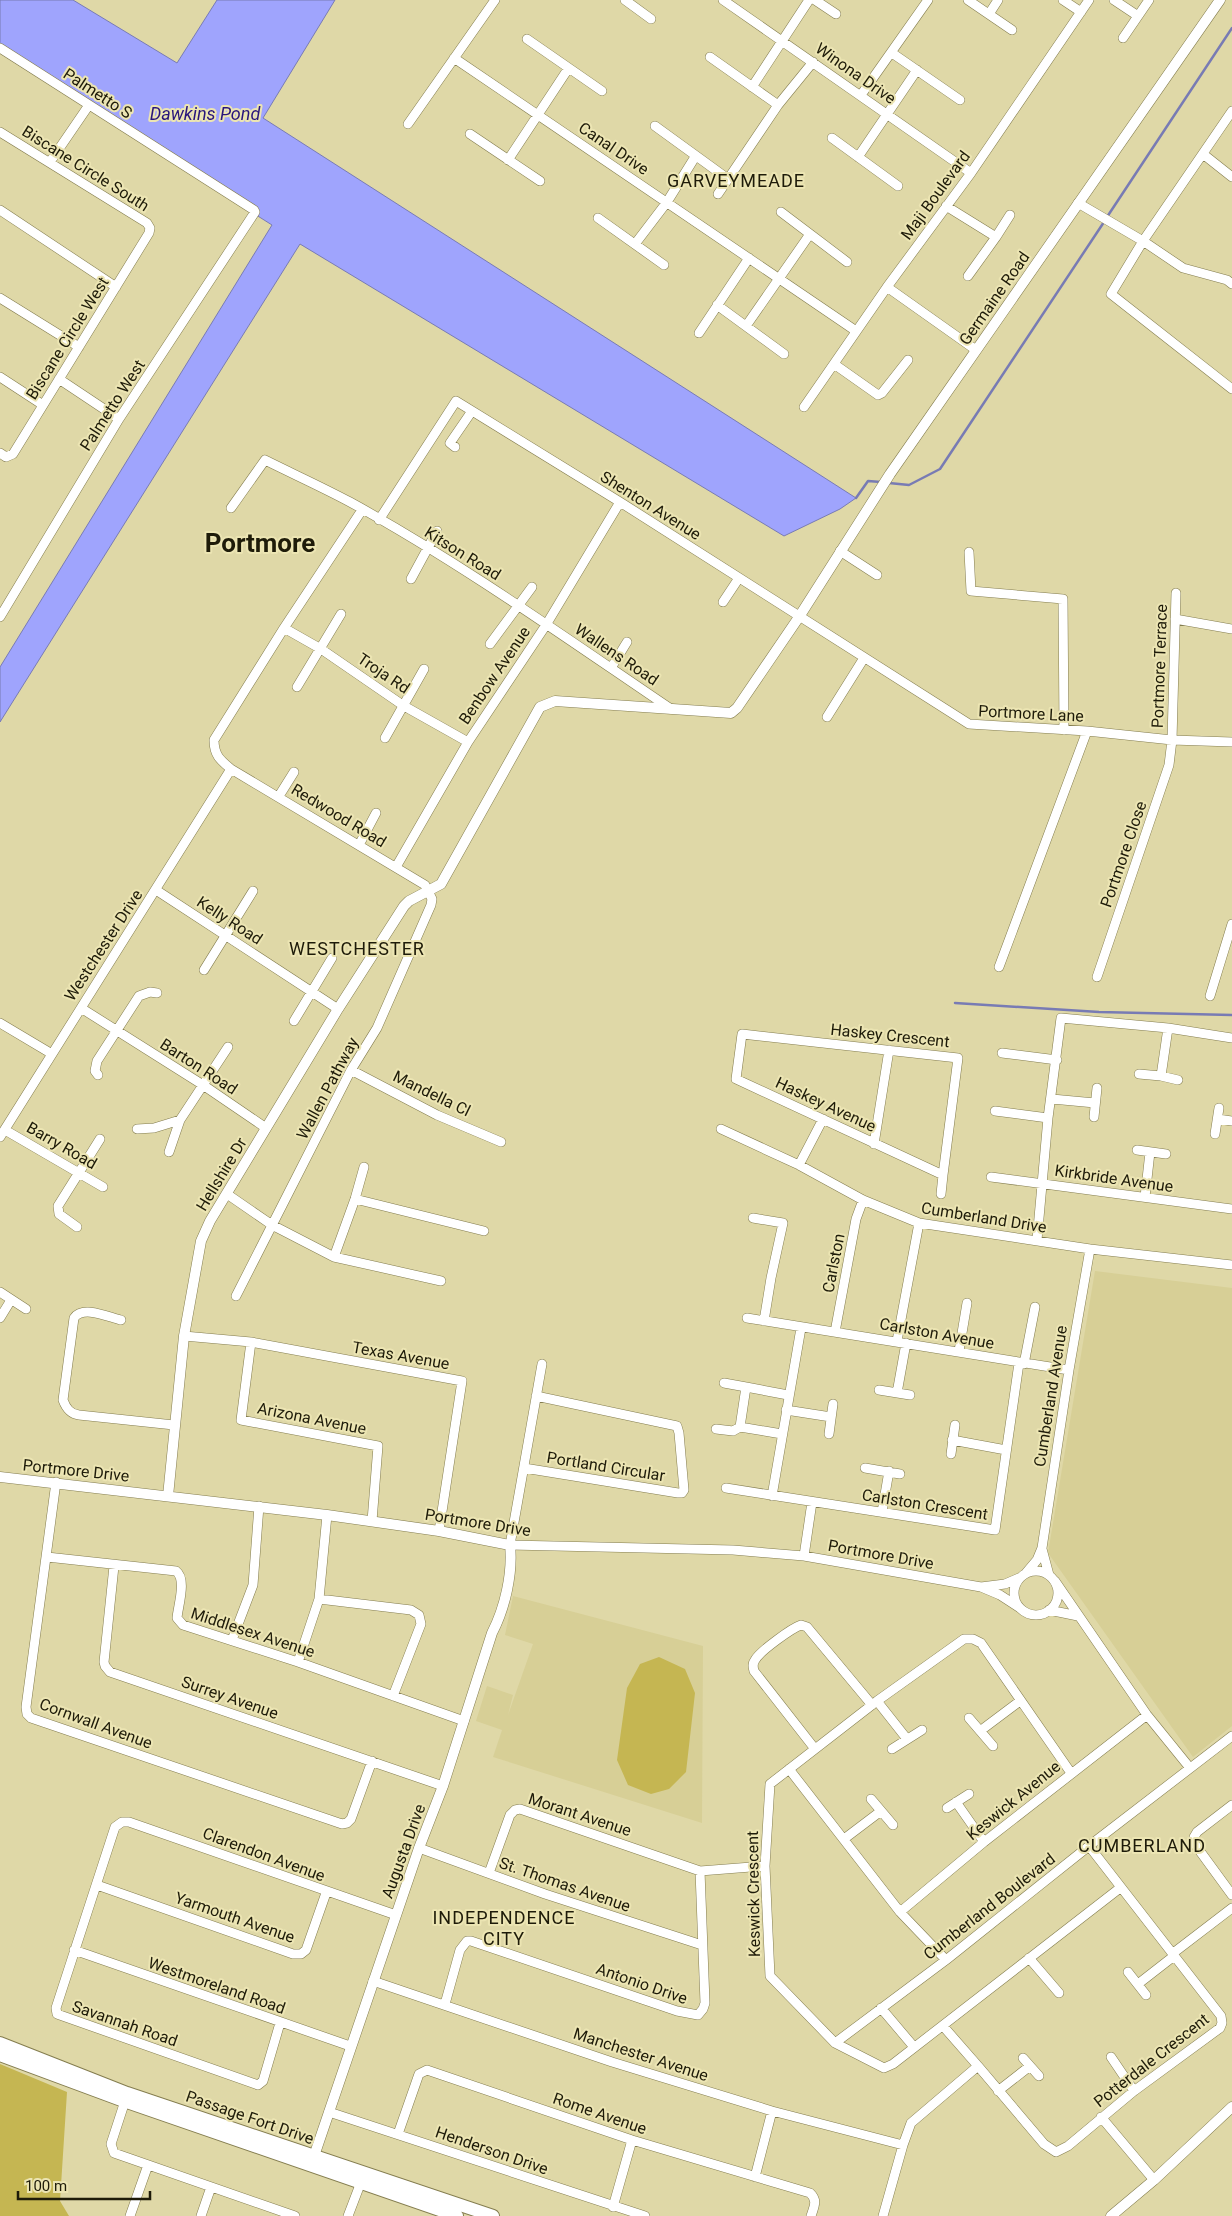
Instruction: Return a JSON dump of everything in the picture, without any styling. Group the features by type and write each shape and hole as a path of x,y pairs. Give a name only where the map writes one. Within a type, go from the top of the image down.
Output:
{"main road":[{"name":"Passage Fort Drive","path":"0,2043 126,2097"},
{"name":"Passage Fort Drive","path":"0,2055 312,2161 493,2216"},
{"name":"Passage Fort Drive","path":"312,2161 361,2182 457,2216"}],"street":[{"path":"408,124 495,0"},
{"path":"625,0 651,19"},
{"name":"Winona Drive","path":"723,0 735,4 782,40 971,173"},
{"path":"752,87 809,0"},
{"path":"816,0 836,14"},
{"path":"862,96 928,0"},
{"path":"968,0 1012,30"},
{"path":"989,14 998,0"},
{"path":"1063,0 1081,12"},
{"name":"Maji Boulevard","path":"804,407 887,287 971,173 1089,0"},
{"path":"1114,0 1138,16"},
{"path":"1123,38 1149,0"},
{"name":"Germaine Road","path":"799,618 869,504 1220,0"},
{"path":"526,39 602,91"},
{"name":"Palmetto S","path":"0,48 255,212"},
{"path":"892,53 960,100"},
{"path":"710,57 778,105"},
{"name":"Canal Drive","path":"454,58 856,331"},
{"path":"718,194 778,105 813,62"},
{"path":"508,160 568,69"},
{"path":"858,156 917,70"},
{"path":"50,162 89,105"},
{"path":"1232,111 1143,241 1111,294 1232,389"},
{"path":"655,126 695,157 728,179"},
{"name":"Biscane Circle South","path":"0,132 147,223 150,228 149,233"},
{"path":"470,134 540,181"},
{"path":"832,138 898,186"},
{"path":"1203,154 1232,177"},
{"path":"635,244 667,202 695,157"},
{"path":"1078,203 1143,241 1183,268 1227,280 1232,284"},
{"path":"946,206 996,236"},
{"path":"0,210 116,287"},
{"name":"Palmetto West","path":"0,617 118,419 255,212"},
{"path":"781,212 847,262"},
{"path":"968,276 1010,215"},
{"path":"598,218 664,265"},
{"name":"Biscane Circle West","path":"5,455 12,454 149,233"},
{"path":"746,326 810,234"},
{"path":"699,333 749,258"},
{"path":"887,287 976,350"},
{"path":"0,298 79,347"},
{"path":"717,305 784,354"},
{"path":"834,364 878,395 882,393 908,360"},
{"path":"0,377 43,405"},
{"path":"59,380 118,419"},
{"name":"Shenton Avenue","path":"379,520 456,401 620,502 799,618"},
{"path":"455,447 450,443 472,411"},
{"name":"Kitson Road","path":"231,508 265,460 362,510 427,548 518,605 546,625"},
{"name":"Benbow Avenue","path":"396,867 468,742 546,625 620,502"},
{"name":"Redwood Road","path":"362,510 284,628 214,740 214,751 220,760 231,769 396,867 425,885 429,891"},
{"path":"411,579 437,531"},
{"path":"840,552 877,575"},
{"path":"969,552 971,591 1063,599 1064,730"},
{"path":"723,602 739,578"},
{"path":"490,644 532,587"},
{"name":"Portmore Terrace","path":"1172,740 1176,593"},
{"path":"296,687 342,614"},
{"path":"429,891 441,884 540,707 555,701 731,713 737,708 799,618"},
{"name":"Portmore Lane","path":"799,618 969,724 1087,731 1172,740 1232,742"},
{"path":"1175,619 1232,629"},
{"name":"Wallens Road","path":"546,625 671,709"},
{"name":"Troja Rd","path":"284,628 321,649 404,706 468,742"},
{"path":"610,668 627,642"},
{"path":"828,717 864,658"},
{"path":"385,738 424,669"},
{"path":"999,967 1087,731"},
{"name":"Portmore Close","path":"1097,977 1169,765 1172,740"},
{"name":"Westchester Drive","path":"2,1133 231,769"},
{"path":"279,796 294,772"},
{"path":"360,845 376,813"},
{"name":"Kelly Road","path":"156,890 338,1009"},
{"path":"204,970 253,891"},
{"name":"Hellshire Dr","path":"168,1496 184,1336 201,1241 210,1221 338,1009 404,906 409,901 429,891"},
{"name":"Wallen Pathway","path":"236,1296 351,1070 378,1028 431,905 432,898 429,891"},
{"path":"1210,996 1232,924"},
{"path":"294,1021 332,958"},
{"path":"98,1075 95,1066 115,1031 139,996 150,992 157,993"},
{"name":"Barton Road","path":"81,1008 203,1085 266,1128"},
{"path":"1037,1240 1048,1118 1052,1099 1061,1018 1168,1028 1232,1038"},
{"path":"0,1023 52,1054"},
{"path":"1161,1076 1168,1028"},
{"name":"Haskey Crescent","path":"742,1034 958,1058 941,1194"},
{"name":"Haskey Avenue","path":"742,1034 736,1079 943,1175"},
{"path":"169,1152 180,1120 228,1046"},
{"path":"874,1144 889,1050"},
{"path":"1002,1053 1056,1060"},
{"name":"Mandella Cl","path":"351,1070 437,1114 501,1142"},
{"path":"1139,1074 1178,1080"},
{"path":"1094,1116 1096,1088"},
{"path":"1052,1099 1095,1103"},
{"path":"1215,1134 1219,1108"},
{"path":"995,1111 1048,1118"},
{"path":"1218,1119 1232,1121"},
{"path":"137,1129 154,1128 180,1120"},
{"path":"799,1165 823,1120"},
{"name":"Cumberland Drive","path":"721,1129 799,1165 863,1200 918,1223 1090,1249 1232,1265"},
{"name":"Barry Road","path":"2,1133 103,1187"},
{"path":"77,1227 59,1214 58,1209 100,1139"},
{"path":"1137,1150 1166,1154"},
{"path":"1146,1197 1150,1152"},
{"path":"334,1257 355,1199 364,1167"},
{"name":"Kirkbride Avenue","path":"991,1177 1232,1209"},
{"path":"227,1194 272,1225 334,1257 441,1280"},
{"path":"355,1199 484,1231"},
{"name":"Carlston","path":"835,1332 856,1220 863,1200"},
{"path":"753,1218 784,1224 771,1278 764,1321"},
{"path":"897,1393 918,1223"},
{"name":"Cumberland Avenue","path":"1022,1576 1037,1560 1042,1548 1069,1370 1090,1249"},
{"path":"0,1292 26,1309"},
{"path":"0,1318 11,1300"},
{"path":"959,1351 967,1303"},
{"name":"Carlston Crescent","path":"726,1488 995,1530 1006,1450 1022,1363 1035,1307"},
{"path":"121,1320 85,1311 77,1314 74,1318 63,1400 65,1406 74,1414 79,1415 174,1425"},
{"name":"Carlston Avenue","path":"747,1318 1069,1370"},
{"path":"772,1496 801,1328"},
{"name":"Texas Avenue","path":"184,1336 251,1342 462,1381 439,1531"},
{"name":"Arizona Avenue","path":"251,1342 242,1420 378,1446 372,1521"},
{"path":"510,1545 542,1364"},
{"path":"724,1383 788,1395"},
{"path":"740,1427 746,1387"},
{"path":"879,1390 910,1395"},
{"name":"Portland Circular","path":"524,1468 678,1493 682,1493 684,1490 679,1433 676,1426 536,1396"},
{"path":"829,1434 833,1404"},
{"path":"786,1410 831,1417"},
{"path":"950,1454 955,1425"},
{"path":"716,1429 733,1431 740,1427 782,1434"},
{"path":"952,1440 1006,1450"},
{"path":"865,1468 900,1474"},
{"path":"882,1512 889,1471"},
{"name":"Portmore Drive","path":"0,1477 327,1515 439,1531 510,1545 733,1550 804,1556 981,1587 1000,1595 1020,1608"},
{"name":"Cornwall Avenue","path":"56,1482 26,1707 27,1714 31,1718 342,1824 347,1823 351,1819 372,1761"},
{"path":"804,1556 812,1502"},
{"path":"232,1640 253,1585 259,1506"},
{"path":"298,1662 320,1599 327,1515"},
{"name":"Augusta Drive","path":"312,2161 419,1848 443,1786 492,1633 499,1620 512,1562 510,1545"},
{"name":"Cumberland Avenue","path":"1042,1548 1052,1578 1147,1715 1190,1768"},
{"name":"Middlesex Avenue","path":"47,1558 176,1571 179,1573 181,1580 178,1622 464,1721"},
{"name":"Surrey Avenue","path":"114,1566 104,1662 107,1670 443,1786"},
{"path":"1049,1610 1057,1597 1052,1578 1042,1572 1022,1576 1014,1593 1015,1601 1020,1608 1034,1614 1049,1610 1078,1616"},
{"name":"Portmore Drive","path":"981,1587 1005,1584 1022,1576"},
{"path":"320,1599 412,1610 418,1615 421,1624 393,1696"},
{"path":"815,1749 754,1671 753,1666 756,1657 796,1626 801,1625 807,1627 908,1739"},
{"name":"Keswick Crescent","path":"1071,1773 1020,1702 981,1643 973,1639 964,1639 874,1703 770,1784 764,1866 770,1976 835,2043 884,2068 943,2026 1120,1888"},
{"path":"980,1731 1020,1702"},
{"name":"Keswick Avenue","path":"900,1912 984,1842 1147,1715"},
{"path":"969,1718 993,1746"},
{"path":"892,1749 922,1730"},
{"name":"Cumberland Boulevard","path":"835,2043 946,1960 1089,1846 1232,1736"},
{"path":"789,1769 900,1912 946,1960"},
{"path":"947,1808 969,1794"},
{"path":"871,1799 893,1825"},
{"path":"956,1802 984,1842"},
{"path":"1232,1805 1197,1832 1194,1837 1194,1843 1232,1895"},
{"name":"Morant Avenue","path":"489,1873 510,1815 515,1810 520,1809 700,1871"},
{"path":"844,1839 882,1811"},
{"name":"Savannah Road","path":"122,1822 115,1827 56,2008 57,2014 258,2085 263,2081 280,2023"},
{"name":"Clarendon Avenue","path":"122,1822 129,1822 326,1893 396,1915"},
{"name":"Potterdale Crescent","path":"943,2026 1044,2144 1056,2152 1068,2146 1134,2090 1220,2028 1222,2023 1221,2016 1089,1846"},
{"name":"St. Thomas Avenue","path":"419,1848 545,1894 702,1946"},
{"path":"700,1871 764,1866"},
{"name":"Antonio Drive","path":"445,2004 460,1950 467,1942 476,1942 691,2015 700,2013 704,2003 700,1871"},
{"name":"Yarmouth Avenue","path":"97,1885 293,1954 300,1954 306,1950 326,1893"},
{"path":"1138,1984 1232,1908"},
{"name":"Westmoreland Road","path":"74,1950 350,2046"},
{"path":"1030,1958 1059,1993"},
{"path":"1128,1972 1146,1995"},
{"name":"Manchester Avenue","path":"373,1981 612,2062 772,2111 903,2145"},
{"path":"881,2008 914,2048"},
{"path":"1110,2057 1134,2090"},
{"path":"1023,2058 1039,2076"},
{"path":"883,2216 911,2123 978,2066"},
{"path":"998,2091 1030,2066"},
{"name":"Rome Avenue","path":"398,2134 419,2074 427,2070 632,2140 810,2193 814,2197 815,2202 811,2216"},
{"path":"126,2097 111,2144 112,2150 117,2155 211,2187 276,2213 296,2216"},
{"path":"1111,2216 1154,2180 1232,2107"},
{"path":"755,2177 772,2111"},
{"name":"Henderson Drive","path":"329,2112 645,2216"},
{"path":"1101,2117 1154,2180"},
{"path":"613,2206 632,2140"},
{"path":"130,2216 148,2165"},
{"path":"348,2216 361,2182"},
{"path":"201,2216 211,2187"}],"shaded area":[{"path":"1095,1271 1232,1288 1232,1726 1193,1757 1048,1553"},
{"path":"513,1596 703,1646 702,1823 493,1757 502,1730 476,1721 487,1686 513,1695 508,1715 533,1644 505,1635"},
{"path":"659,1657 685,1669 695,1693 686,1772 669,1789 651,1794 628,1785 617,1760 627,1688 640,1664"},
{"path":"0,2064 67,2092 60,2201 69,2216 0,2216"}],"water":[{"name":"Dawkins Pond","path":"0,0 73,0 177,63 217,0 335,0 263,118 856,498 840,509 784,536 300,244 0,722 0,667 272,225 0,53"}],"waterway":[{"path":"1107,217 1232,28"},
{"path":"889,483 909,485 940,469 1104,222"},
{"path":"856,498 868,481 881,482"},
{"path":"955,1003 1099,1012 1232,1015"}],"district":[{"name":"GARVEYMEADE","path":"736,181"},
{"name":"Portmore","path":"260,543"},
{"name":"WESTCHESTER","path":"357,949"},
{"name":"CUMBERLAND","path":"1142,1846"},
{"name":"INDEPENDENCE CITY","path":"504,1928"}]}
